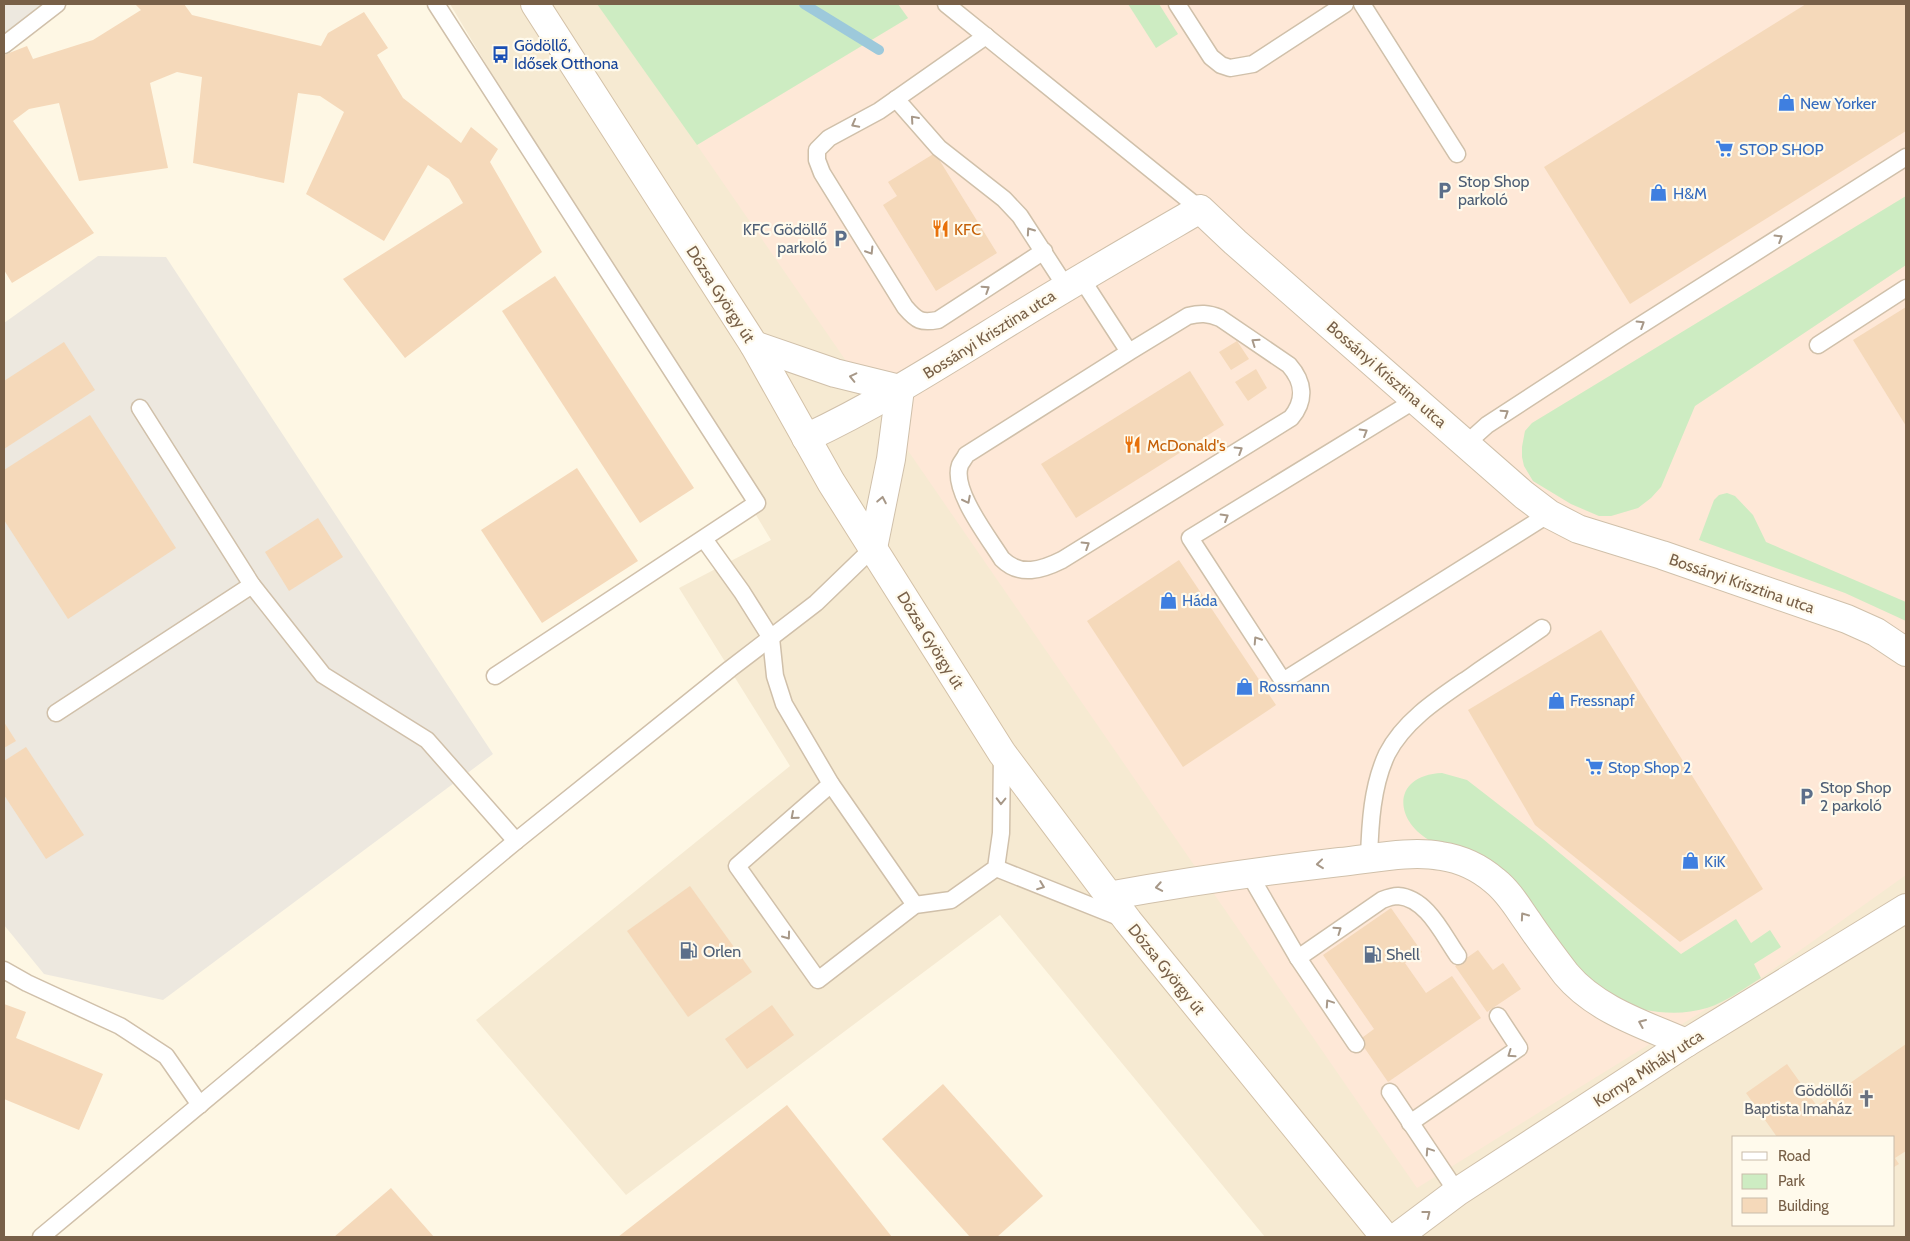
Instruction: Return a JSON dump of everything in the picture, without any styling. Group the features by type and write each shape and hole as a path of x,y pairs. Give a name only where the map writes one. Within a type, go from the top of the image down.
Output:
{"street":[{"name":"Dózsa György út","path":"534,4 754,345 806,438 873,548 1002,752 1108,896 1385,1237"},
{"name":"Bossányi Krisztina utca","path":"806,438 846,420 900,389 1074,282 1200,209 1524,495 1549,514 1578,529 1847,619 1876,632 1906,652"},
{"path":"754,345 835,373 900,389 890,459 873,548"},
{"path":"1108,896 1248,872 1422,854 1440,855 1459,860 1478,869 1497,882 1563,970 1585,992 1601,1004 1627,1017 1686,1042"},
{"name":"Kornya Mihály utca","path":"1397,1237 1456,1192 1686,1042 1906,908"}],"lane":[{"path":"4,45 57,4"},
{"path":"436,4 757,503 495,676"},
{"path":"946,4 1200,209"},
{"path":"1177,4 1211,57 1221,65 1230,68 1253,64 1345,4"},
{"path":"1362,4 1457,154"},
{"path":"986,36 879,111 829,138 818,150 817,160 822,173 905,307 913,316 925,322 938,320 1044,251"},
{"path":"896,99 939,148 1004,199 1020,216 1044,251 1074,282 1129,352"},
{"path":"1467,443 1488,425 1622,336 1906,157"},
{"path":"1818,345 1906,288"},
{"path":"1197,313 1209,314 1220,318 1289,365 1299,380 1302,398 1299,409 1291,418 1062,560 1038,570 1025,571 1008,566 966,500 960,487 960,466 966,455 1129,352 1188,316 1197,313"},
{"path":"1417,400 1190,538 1284,681 1549,514"},
{"path":"140,408 252,586 323,674 427,740 516,841"},
{"path":"704,539 742,592 771,638 774,676 784,704 831,784 915,904"},
{"path":"41,1237 516,841 816,603 873,548"},
{"path":"56,713 252,586"},
{"path":"1369,859 1370,834 1380,773 1387,754 1398,736 1415,718 1447,693 1542,628"},
{"path":"831,784 736,866 818,980 915,904 951,900 996,868 1001,833 1002,752"},
{"path":"996,868 1128,921"},
{"path":"1248,872 1298,958 1356,1044"},
{"path":"1298,958 1382,900 1396,896 1414,900 1426,911 1458,956"},
{"path":"4,970 27,983 120,1026 166,1056 200,1105"},
{"path":"1410,1123 1519,1048 1498,1016"},
{"path":"1390,1092 1456,1192"}],"shaded area":[{"path":"4,4 50,4 4,39"},
{"path":"450,4 1906,4 1906,1237 1265,1237 1000,915 626,1195 476,1020 790,766 679,588 771,540"},
{"path":"898,4 1906,4 1906,196 1532,423 1525,431 1522,457 1533,481 1571,504 1599,516 1611,516 1638,508 1695,406 1906,265 1906,875 1761,978 1727,999 1708,1008 1417,1188 697,145 908,18"},
{"path":"98,256 166,257 493,754 163,1000 44,974 4,925 4,323"}],"green space":[{"path":"597,4 898,4 908,18 697,145"},
{"path":"1128,4 1159,4 1178,34 1156,48"},
{"path":"1906,196 1906,265 1695,406 1661,487 1638,508 1611,516 1599,516 1571,504 1533,481 1524,466 1522,457 1525,431 1532,423"},
{"path":"1727,493 1735,496 1753,515 1766,542 1906,602 1906,621 1845,593 1699,540 1714,500 1719,495"},
{"path":"1442,773 1467,780 1543,839 1681,954 1736,919 1751,943 1770,930 1781,947 1754,964 1761,978 1728,999 1707,1008 1673,1013 1650,1011 1616,1002 1410,823 1403,801 1406,790 1413,782 1425,776"}],"building":[{"path":"135,4 184,4 192,15 321,46 328,33 364,12 388,48 377,55 403,98 461,143 471,127 498,149 490,162 542,252 405,358 343,279 463,203 449,179 428,165 384,241 306,194 344,112 320,96 298,93 284,183 193,163 202,77 177,72 150,83 168,168 79,181 59,103 29,109 13,121 94,233 12,283 4,270 4,55 27,46 33,59 93,40 141,10"},
{"name":"STOP SHOP","path":"1806,4 1906,4 1906,131 1630,304 1544,167"},
{"name":"KFC","path":"935,153 997,253 936,291 883,205 897,196 888,182"},
{"path":"555,276 694,488 640,523 502,311"},
{"path":"1906,307 1906,426 1853,340"},
{"path":"1237,341 1249,359 1231,370 1219,352"},
{"path":"64,342 95,390 4,449 4,381"},
{"path":"1256,369 1267,388 1248,401 1235,382"},
{"name":"McDonald's","path":"1190,371 1224,425 1076,518 1041,464"},
{"path":"90,415 176,548 68,619 4,520 4,470"},
{"path":"577,468 638,561 542,623 481,530"},
{"path":"318,518 343,557 289,591 265,552"},
{"path":"1179,560 1276,705 1183,767 1087,621"},
{"name":"Stop Shop 2","path":"1601,630 1763,889 1680,942 1535,825 1468,710"},
{"path":"4,722 16,741 4,748"},
{"path":"26,747 84,835 46,859 4,795 4,761"},
{"name":"Orlen","path":"690,886 752,972 688,1017 627,931"},
{"path":"1391,908 1422,952 1405,963 1426,993 1452,976 1481,1018 1388,1082 1359,1040 1374,1029 1323,955"},
{"path":"1478,950 1493,970 1503,963 1521,989 1487,1012 1455,966"},
{"path":"4,1004 26,1012 16,1038 103,1074 79,1130 4,1099"},
{"path":"772,1005 794,1035 747,1069 725,1039"},
{"name":"Gödöllői Baptista Imaház","path":"1906,1044 1906,1151 1895,1158 1895,1136 1776,1136 1746,1093 1787,1064 1817,1106"},
{"path":"943,1084 1043,1196 997,1237 970,1237 882,1139"},
{"path":"787,1105 892,1237 618,1237"},
{"name":"Gödöllői Baptista Imaház","path":"1895,1158 1899,1164 1895,1166"},
{"path":"391,1188 434,1237 334,1237"}],"waterway":[{"path":"804,4 879,50"}],"place":[{"name":"Gödöllő, Idősek Otthona","path":"500,54"},
{"name":"New Yorker","path":"1786,103"},
{"name":"STOP SHOP","path":"1725,149"},
{"name":"Stop Shop parkoló","path":"1444,190"},
{"name":"H&M","path":"1659,193"},
{"name":"KFC","path":"940,229"},
{"name":"KFC Gödöllő parkoló","path":"841,238"},
{"name":"McDonald's","path":"1133,445"},
{"name":"Háda","path":"1168,600"},
{"name":"Rossmann","path":"1245,686"},
{"name":"Fressnapf","path":"1556,700"},
{"name":"Stop Shop 2","path":"1594,767"},
{"name":"Stop Shop 2 parkoló","path":"1806,796"},
{"name":"KiK","path":"1690,861"},
{"name":"Orlen","path":"689,951"},
{"name":"Shell","path":"1372,954"},
{"name":"Gödöllői Baptista Imaház","path":"1866,1099"}]}
